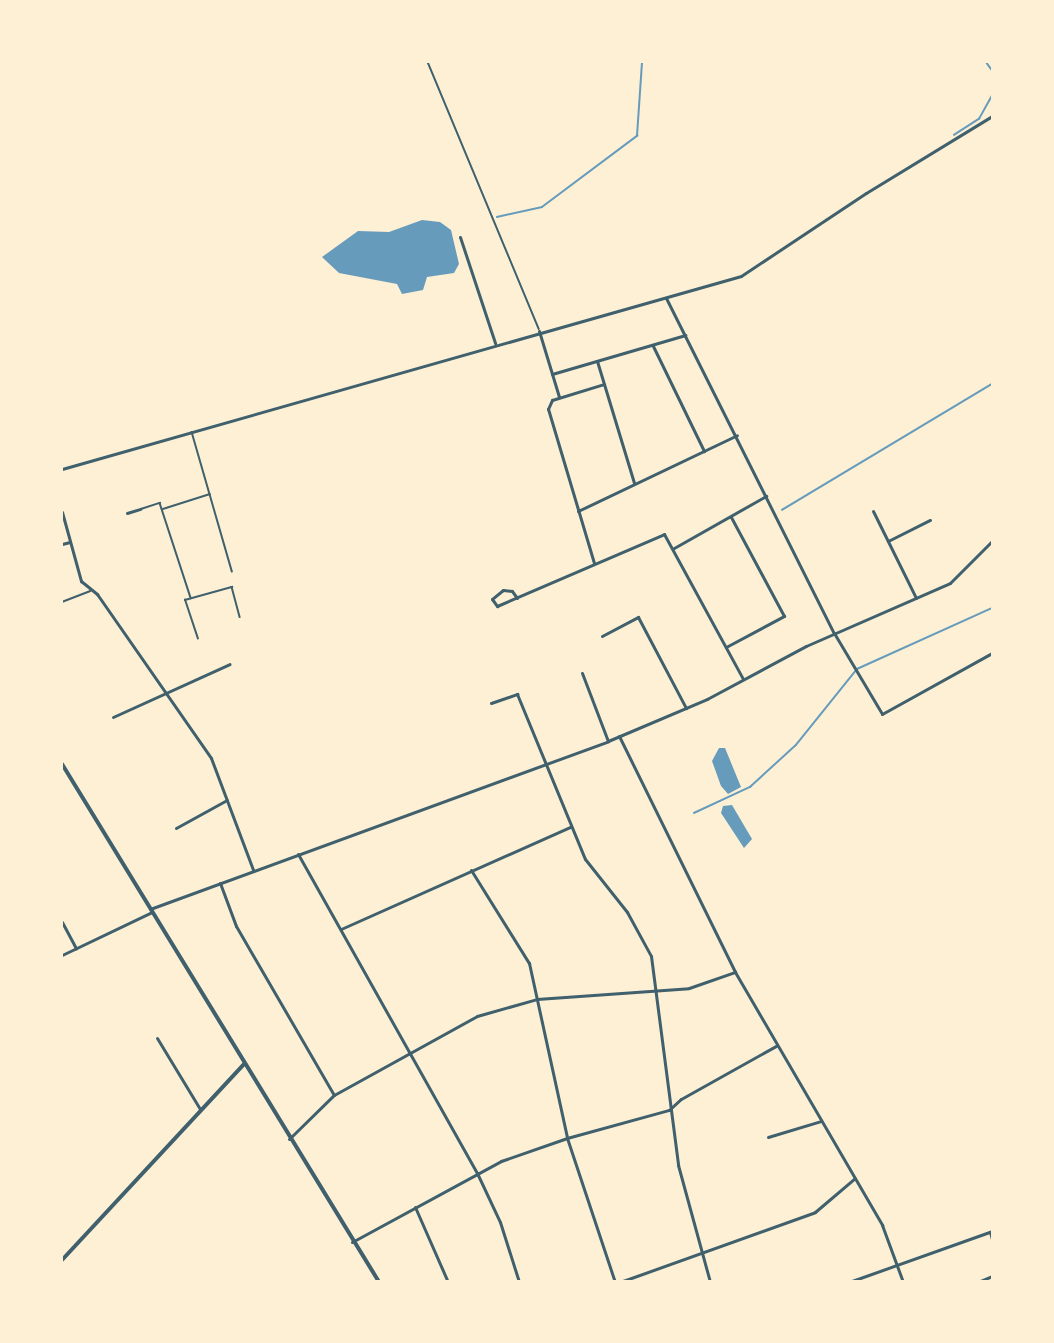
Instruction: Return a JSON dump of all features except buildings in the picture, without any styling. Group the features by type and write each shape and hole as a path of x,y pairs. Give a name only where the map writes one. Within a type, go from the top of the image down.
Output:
{"street":[{"path":"62,469 495,343 666,298 747,273 866,193 993,116"},
{"path":"460,237 495,343"},
{"path":"666,298 737,435 834,633 882,714 993,653"},
{"path":"539,331 559,397"},
{"path":"552,374 685,335"},
{"path":"652,346 704,451"},
{"path":"597,362 634,484"},
{"path":"594,563 548,413 552,400 604,384"},
{"path":"578,511 737,435"},
{"path":"674,548 766,496"},
{"path":"127,513 140,510"},
{"path":"873,511 916,598"},
{"path":"62,512 81,581 91,590 206,747 253,871"},
{"path":"726,647 784,616 731,517"},
{"path":"888,542 930,520"},
{"path":"517,597 512,591 503,590 492,599 498,606 659,534 668,537 743,679"},
{"path":"62,954 151,911 220,883 608,741 686,708 834,633 950,583 993,541"},
{"path":"62,544 70,542"},
{"path":"603,636 638,617 686,708"},
{"path":"113,717 231,664"},
{"path":"582,673 608,741"},
{"path":"490,704 517,694 544,765 588,864 644,939 651,956 657,991 669,1110 678,1165 710,1281"},
{"path":"619,736 735,972 882,1225 903,1281"},
{"path":"62,764 351,1242 379,1281"},
{"path":"176,828 227,800"},
{"path":"341,929 570,826"},
{"path":"298,854 411,1050 477,1173 500,1222 519,1281"},
{"path":"471,870 484,897 524,953 537,999 567,1138 615,1281"},
{"path":"220,883 236,926 334,1095"},
{"path":"62,922 76,948"},
{"path":"290,1139 334,1095 411,1050 477,1016 537,999 689,988 735,972"},
{"path":"157,1038 200,1109"},
{"path":"351,1242 477,1173 567,1138 669,1110 681,1099 776,1046"},
{"path":"62,1260 244,1064"},
{"path":"768,1137 821,1121"},
{"path":"620,1281 815,1212 855,1178"},
{"path":"415,1207 448,1281"},
{"path":"849,1281 991,1231 993,1239"},
{"path":"978,1281 993,1276"}],"lane":[{"path":"428,62 537,317 539,331"},
{"path":"192,432 232,571"},
{"path":"162,509 210,494"},
{"path":"140,510 160,503 191,598"},
{"path":"198,639 185,600 232,587 240,617"},
{"path":"62,602 91,590"}],"water":[{"path":"422,220 440,222 451,230 459,264 454,273 427,277 423,290 402,294 397,284 339,273 322,257 358,231 389,232"},
{"path":"719,748 725,748 741,787 728,794 721,786 712,761"},
{"path":"732,805 752,839 744,848 721,813 723,806"}],"waterway":[{"path":"497,217 542,207 637,136 642,62"},
{"path":"987,63 992,70"},
{"path":"954,135 979,119 992,96"},
{"path":"782,510 992,384"},
{"path":"694,813 750,787 796,745 857,669 992,608"}]}
